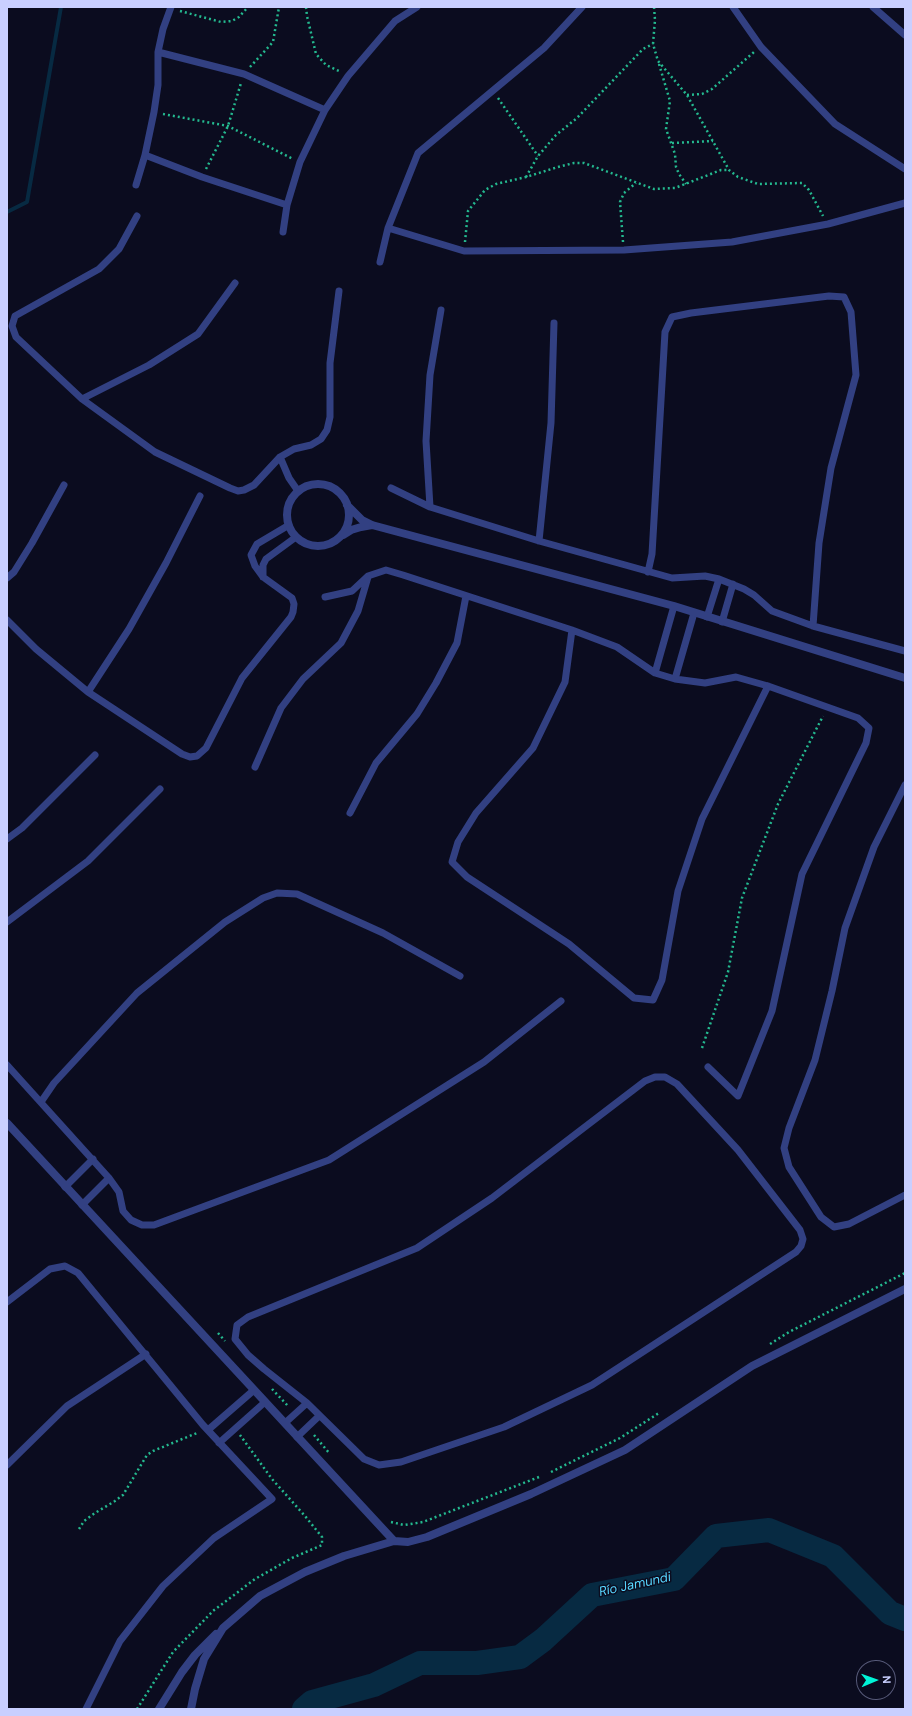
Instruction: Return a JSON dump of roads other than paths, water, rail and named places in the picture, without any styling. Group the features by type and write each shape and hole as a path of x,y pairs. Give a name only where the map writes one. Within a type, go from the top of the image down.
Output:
{"street":[{"path":"372,526 356,528 342,535 333,543 316,546 305,544 296,537 289,526 287,516 288,507 292,498 298,491 311,484 326,485 339,492 347,505 362,520 372,526 674,606 905,678"},
{"path":"342,535 349,521 347,505"},
{"path":"7,1123 394,1541"},
{"path":"159,1709 182,1672 196,1655 223,1628 260,1596 305,1572 344,1556 394,1541 408,1542 428,1537 531,1494 625,1450 752,1366 905,1288"},
{"path":"191,1709 204,1659 223,1628"}],"lane":[{"path":"136,185 145,154 154,112 158,86 158,52 163,29 171,7"},
{"path":"283,232 287,205 300,162 325,110 348,76 395,21 417,7"},
{"path":"380,262 388,228 418,153 492,89 544,48 582,7"},
{"path":"733,7 760,47 835,124 905,169"},
{"path":"873,7 905,35"},
{"path":"158,52 244,74 325,110"},
{"path":"145,154 202,178 287,205"},
{"path":"388,228 464,251 624,250 732,242 828,224 905,203"},
{"path":"137,216 119,249 99,269 14,316 12,326 16,337 82,399 155,452 238,491 254,485 280,457 294,449 311,445 321,439 327,430 330,417 330,362 339,291"},
{"path":"82,399 149,365 198,334 235,283"},
{"path":"648,572 652,554 665,332 672,317 691,313 829,296 844,297 851,312 856,375 830,468 819,543 814,626"},
{"path":"430,507 426,441 430,375 441,310"},
{"path":"539,541 551,423 554,323"},
{"path":"280,457 289,478 298,491"},
{"path":"7,578 14,572 32,543 64,485"},
{"path":"391,488 430,507 539,541 648,572 672,578 705,576 719,579 733,584 754,595 772,611 814,626 905,651"},
{"path":"88,692 129,629 163,570 200,496"},
{"path":"7,620 36,649 88,692 182,754 190,757 197,756 202,753 242,678 293,612 294,604 292,598 263,577 255,566 251,555 253,549 262,540 289,526"},
{"path":"263,577 263,566 266,559 296,537"},
{"path":"325,597 352,591 368,576 386,570 572,630 617,647 655,673 675,679 705,683 736,677 768,686 858,718 869,728 866,743 802,874 772,1011 738,1096 708,1067"},
{"path":"255,767 281,708 303,679 341,643 358,611 368,576"},
{"path":"708,617 719,579"},
{"path":"722,622 733,584"},
{"path":"350,813 376,763 417,714 436,683 457,643 466,596"},
{"path":"655,673 674,606"},
{"path":"675,679 694,613"},
{"path":"572,630 565,682 532,748 476,813 458,842 452,862 466,877 570,944 634,998 653,1000 662,980 678,891 702,820 768,686"},
{"path":"7,839 22,828 95,755"},
{"path":"905,786 874,847 845,928 832,991 815,1060 789,1128 784,1148 789,1167 821,1217 834,1227 849,1224 905,1195"},
{"path":"7,922 88,861 160,789"},
{"path":"41,1102 54,1083 137,993 225,922 263,898 277,893 297,894 376,929 460,976"},
{"path":"7,1065 109,1178 118,1192 123,1211 131,1220 142,1225 154,1225 329,1160 484,1062 561,1002"},
{"path":"655,1077 664,1077 677,1084 738,1150 800,1230 803,1239 801,1246 796,1252 592,1385 504,1427 400,1462 379,1465 364,1459 319,1416 307,1403 248,1355 235,1339 237,1325 248,1317 417,1248 492,1198 645,1081 655,1077"},
{"path":"66,1186 93,1159"},
{"path":"82,1205 109,1178"},
{"path":"7,1302 50,1269 64,1266 78,1273 206,1427 272,1499 214,1538 162,1586 120,1641 86,1709"},
{"path":"7,1465 67,1406 146,1354"},
{"path":"206,1427 254,1390"},
{"path":"220,1443 265,1402"},
{"path":"285,1424 307,1403"},
{"path":"297,1437 319,1416"}],"waterway":[{"path":"7,212 27,202 61,7"},
{"name":"Río Jamundi","path":"304,1709 312,1702 374,1685 420,1663 477,1663 520,1657 543,1640 592,1595 674,1579 716,1536 769,1530 833,1556 890,1613 905,1619"}]}
